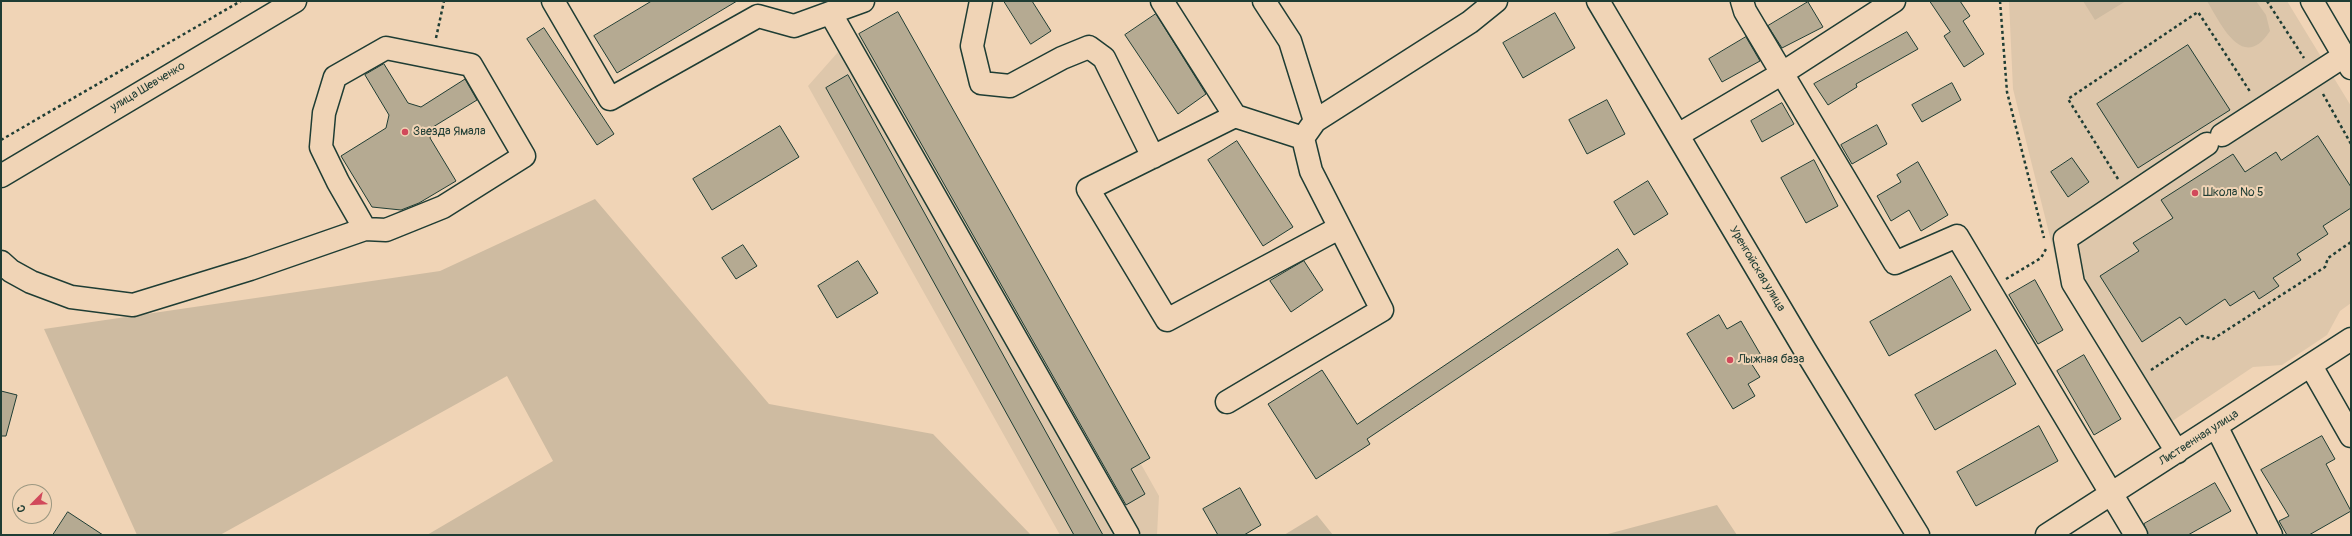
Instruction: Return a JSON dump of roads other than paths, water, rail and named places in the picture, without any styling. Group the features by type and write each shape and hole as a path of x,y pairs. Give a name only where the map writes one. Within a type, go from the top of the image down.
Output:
{"street":[{"name":"улица Шевченко","path":"1,176 267,8 295,1"},
{"path":"553,1 610,98 758,16 794,26 831,14 863,1"},
{"path":"981,1 972,46 981,83 1010,86 1062,58 1089,47 1104,58 1154,157"},
{"path":"1162,1 1235,116"},
{"path":"1227,402 1382,310 1310,171 1309,130 1290,41 1264,1"},
{"path":"1339,228 1167,320 1088,189 1235,116 1309,130 1470,22 1496,1"},
{"name":"Уренгойская улица","path":"1598,1 1805,350 1918,535"},
{"path":"1742,1 1745,11 1895,263 1957,236 2136,535"},
{"path":"1678,135 1782,74 1894,1"},
{"path":"2177,452 2073,284 2065,239 2261,108 2347,62 2312,1"},
{"path":"831,14 1128,535"},
{"path":"1,262 11,271 31,282 71,297 133,305 250,269 365,229 386,230 443,207 524,156 471,64 386,48 335,77 324,114 321,147 338,182 365,229"},
{"name":"Лиственная улица","path":"2047,535 2217,428 2351,339"},
{"path":"2311,366 2351,436"},
{"path":"2217,428 2271,535"}],"place":[{"name":"Звезда Ямала","path":"405,132"},
{"name":"Школа № 5","path":"2195,193"},
{"name":"Лыжная база","path":"1730,360"}]}
